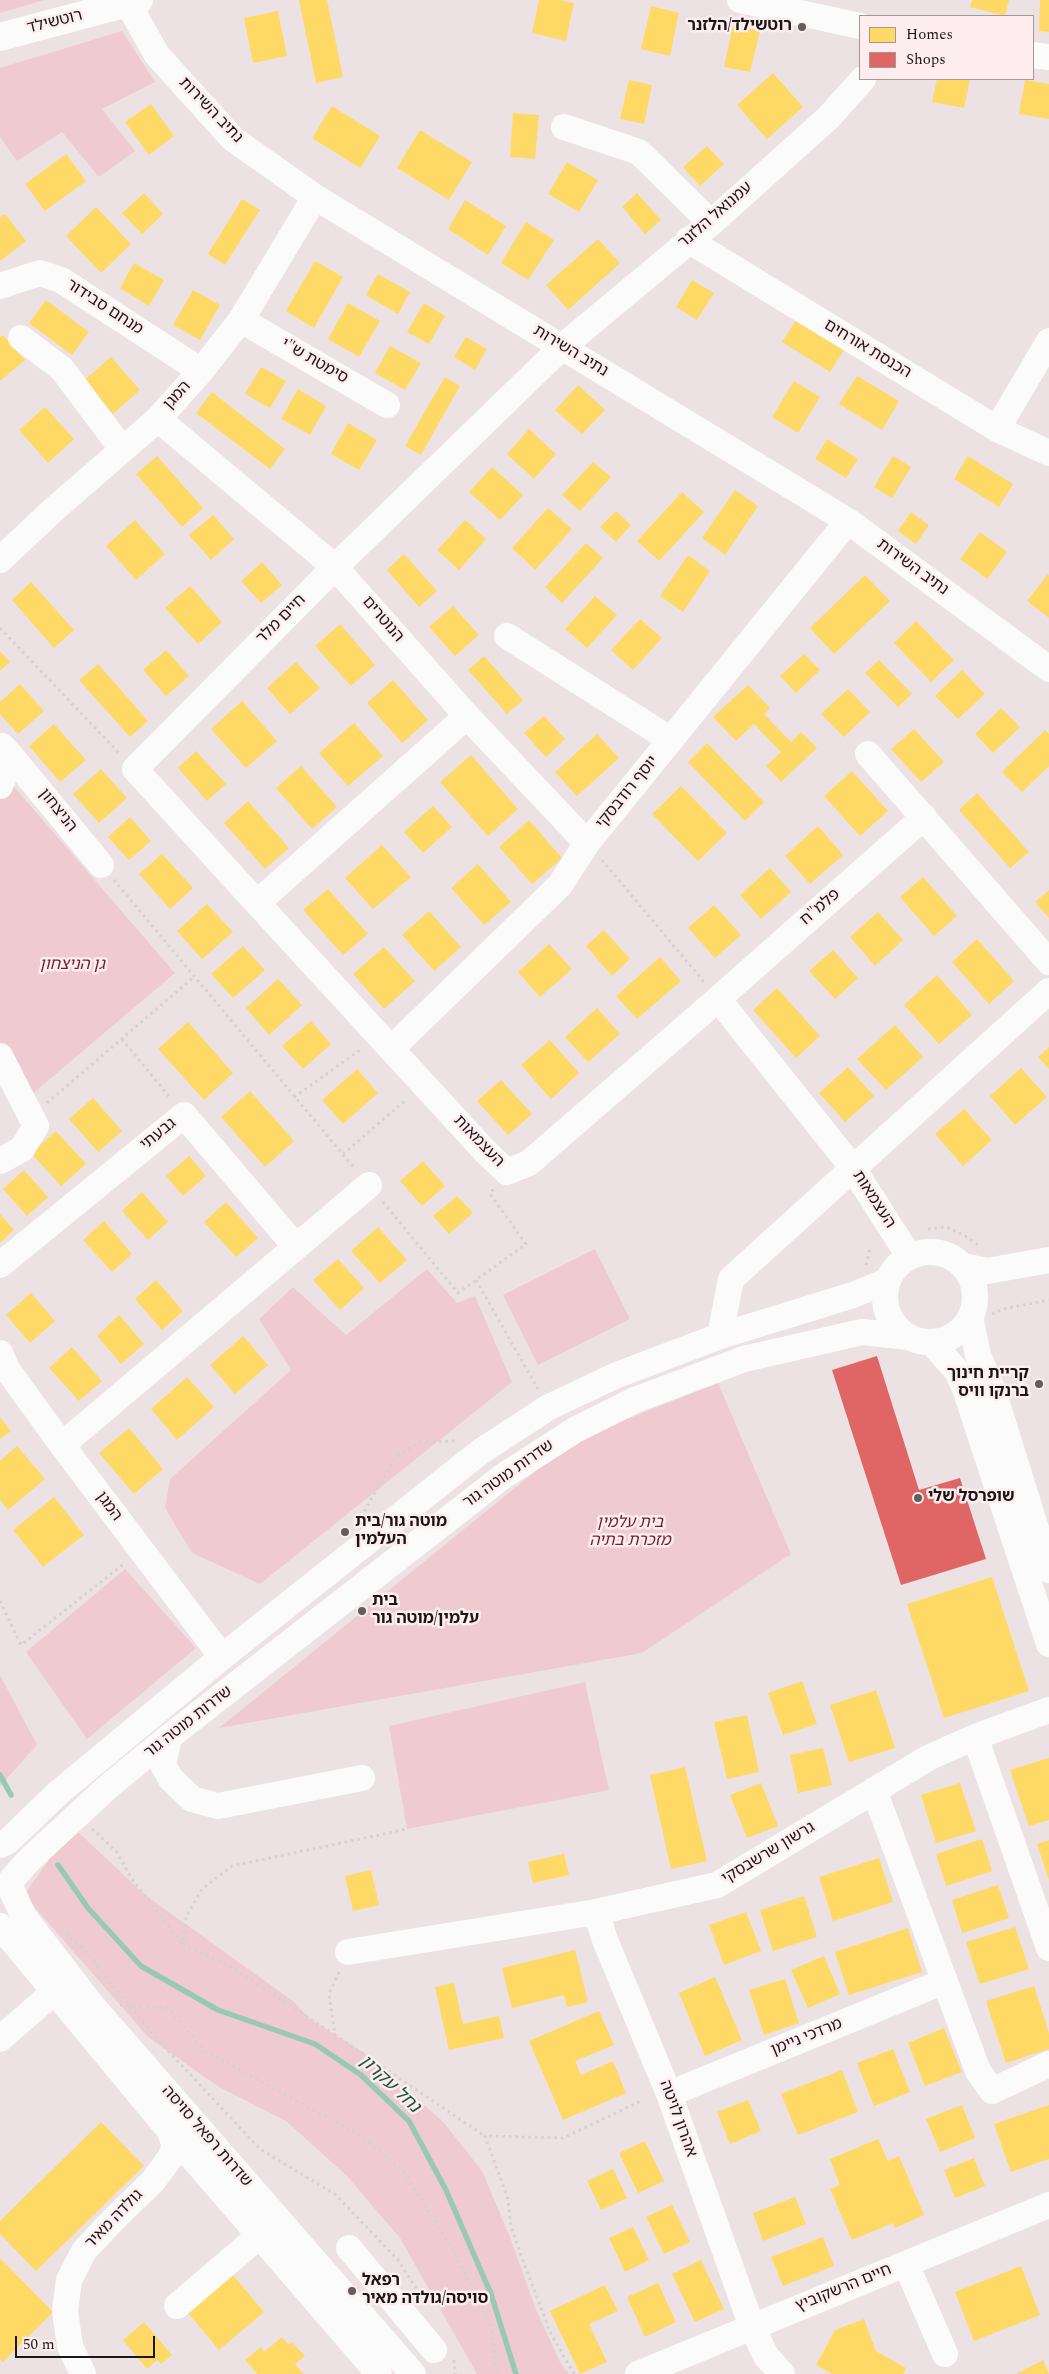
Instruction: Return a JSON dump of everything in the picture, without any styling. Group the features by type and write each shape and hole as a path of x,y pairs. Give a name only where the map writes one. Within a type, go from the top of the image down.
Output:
{"main road":[{"name":"רוטשילד","path":"0,37 131,1"}],"street":[{"path":"740,0 859,26"},
{"name":"נתיב השירות","path":"131,1 157,55 233,139 315,197 848,521 1049,670"},
{"path":"1034,55 1049,57"},
{"name":"עמנואל הלזנר","path":"562,347 688,240 711,223 828,118 862,80"},
{"path":"564,127 639,152 711,223"},
{"name":"המגן","path":"0,560 52,511 158,418 202,371 241,320 315,197"},
{"name":"הכנסת אורחים","path":"688,240 997,429 1049,453"},
{"name":"מנחם סבידור","path":"0,286 40,273 61,280 202,371"},
{"name":"סימטת ש\"י","path":"241,320 386,405"},
{"path":"21,338 62,369 122,449"},
{"path":"997,429 1049,341"},
{"name":"חיים מלר","path":"135,769 335,567 562,347"},
{"name":"הנוטרים","path":"158,418 335,567 467,716 587,842"},
{"name":"יוסף רודבסקי","path":"385,1043 560,885 587,842 848,521"},
{"path":"507,636 671,740"},
{"path":"135,769 257,903 467,716"},
{"name":"הניצחון","path":"0,786 6,751"},
{"name":"הניצחון","path":"6,751 101,865"},
{"path":"868,754 1049,962"},
{"name":"פלמ\"ח","path":"718,999 924,817"},
{"name":"העצמאות","path":"257,903 484,1150 507,1172 529,1163 718,999 852,1167 909,1256"},
{"path":"720,1336 731,1279 852,1167 1049,991"},
{"path":"0,1056 36,1126 22,1149 0,1161"},
{"name":"גבעתי","path":"0,1265 184,1115 296,1247"},
{"path":"62,1445 369,1185"},
{"path":"1049,1570 993,1391 978,1355 972,1312 972,1282 963,1266 955,1259 937,1252 918,1253 909,1256 892,1271 887,1281 884,1302 887,1313 896,1327 920,1340 956,1370 967,1392 1049,1644"},
{"path":"963,1266 987,1271 1049,1260"},
{"path":"920,1340 954,1335 994,1287 1049,1277"},
{"name":"שדרות מוטה גור","path":"0,1845 8,1841 58,1793 222,1657 480,1452 549,1407 617,1375 720,1336 853,1295 887,1281"},
{"name":"שדרות מוטה גור","path":"6,1885 28,1861 110,1785 169,1737 502,1477 575,1430 635,1400 744,1359 862,1332 920,1340"},
{"name":"המגן","path":"0,1353 8,1369 62,1445 140,1551 222,1657"},
{"name":"גרשון שרשבסקי","path":"348,1952 596,1912 717,1885 928,1758 974,1737 1049,1710"},
{"path":"169,1737 163,1765 171,1779 192,1799 218,1806 362,1778"},
{"path":"974,1737 1049,1948"},
{"path":"110,1785 144,1774 171,1779"},
{"path":"874,1790 978,2070 992,2091 1049,2064"},
{"name":"שדרות רפאל סויסה","path":"6,1885 24,1917 90,2003 413,2374"},
{"name":"אהרון לויטה","path":"596,1912 605,1940 669,2094 752,2327 766,2356 782,2374"},
{"name":"שדרות רפאל סויסה","path":"0,1926 170,2132 379,2374"},
{"name":"מרדכי ניימן","path":"669,2094 945,1981"},
{"path":"3,2030 54,1992"},
{"name":"גולדה מאיר","path":"83,2374 70,2346 65,2311 69,2280 84,2251 153,2181 170,2158 175,2146 170,2132"},
{"name":"גולדה מאיר","path":"153,2181 171,2171 190,2169 207,2174"},
{"name":"חיים הרשקוביץ","path":"638,2374 1049,2205"},
{"path":"178,2306 260,2235"},
{"path":"348,2248 394,2302 444,2353"},
{"path":"906,2264 945,2354"},
{"path":"368,2323 394,2302"}],"path":[{"path":"0,628 135,769"},
{"path":"587,842 718,999"},
{"path":"101,865 458,1293 526,1244 490,1194 507,1172"},
{"path":"31,1117 195,976"},
{"path":"122,1039 184,1115"},
{"path":"294,1096 385,1043"},
{"path":"343,1154 424,1085"},
{"path":"928,1229 946,1227 964,1235 981,1247"},
{"path":"476,1280 549,1407"},
{"path":"0,1601 21,1646 140,1551"},
{"path":"88,1828 116,1851 132,1879 183,1944 230,1966 485,2136 563,2138 643,2100"},
{"path":"183,1944 186,1917 202,1889 232,1866 407,1829"},
{"path":"63,1930 84,1950 156,2038 260,2149 336,2195 398,2260 428,2307"},
{"path":"336,2035 329,1994 348,1952"},
{"path":"90,2003 168,2008 204,2051 361,2136 404,2172 449,2243 490,2321 497,2374"},
{"path":"485,2136 508,2199 511,2227 522,2258 551,2334 574,2374"},
{"path":"444,2353 455,2374"}],"green space":[{"path":"0,0 44,0 0,13"},
{"path":"122,31 155,82 102,109 135,151 99,177 62,132 17,161 0,137 0,68"},
{"name":"גן הניצחון","path":"9,781 175,973 31,1095 0,1043 0,798"},
{"path":"595,1249 630,1319 538,1365 503,1295"},
{"path":"427,1269 457,1303 475,1296 512,1382 260,1584 192,1553 165,1508 170,1479 291,1370 259,1319 293,1287 346,1335"},
{"name":"בית עלמין מזכרת בתיה","path":"718,1383 791,1554 642,1653 219,1728 574,1440"},
{"path":"125,1569 196,1648 87,1739 26,1652"},
{"path":"0,1675 37,1745 0,1786"},
{"path":"585,1682 609,1790 407,1829 389,1726"},
{"path":"75,1829 145,1895 293,2001 310,2019 378,2062 445,2124 482,2171 510,2237 535,2307 561,2364 569,2374 477,2374 400,2238 346,2175 286,2121 219,2087 148,2037 24,1895 61,1843"}],"building: Homes":[{"path":"299,0 327,0 343,77 316,83"},
{"path":"539,0 559,0 574,3 566,41 532,33"},
{"path":"972,0 1009,0 1005,15 970,7"},
{"path":"1040,0 1049,0 1049,32 1039,31"},
{"path":"651,6 679,13 670,56 641,49"},
{"path":"278,11 287,56 253,63 244,18"},
{"path":"733,25 760,31 750,72 724,67"},
{"path":"773,73 803,107 767,139 737,105"},
{"path":"629,80 652,85 644,124 620,119"},
{"path":"937,80 970,80 964,108 932,102"},
{"path":"1025,80 1049,84 1049,119 1019,114"},
{"path":"151,104 174,136 149,155 125,122"},
{"path":"332,106 380,136 360,168 312,138"},
{"path":"513,113 539,115 535,159 510,157"},
{"path":"420,130 472,162 449,200 397,168"},
{"path":"707,146 724,164 700,186 683,167"},
{"path":"66,154 86,181 45,211 25,184"},
{"path":"567,162 598,180 579,212 548,194"},
{"path":"144,193 163,214 142,234 122,213"},
{"path":"637,193 661,220 645,234 622,207"},
{"path":"242,199 260,210 225,265 208,254"},
{"path":"465,200 506,226 488,255 448,229"},
{"path":"96,207 131,244 101,273 66,236"},
{"path":"5,214 26,241 0,261 0,217"},
{"path":"526,222 554,240 528,280 501,263"},
{"path":"598,239 620,263 568,310 546,285"},
{"path":"315,261 343,277 314,328 286,311"},
{"path":"134,263 164,280 149,306 120,288"},
{"path":"378,274 410,292 398,314 366,295"},
{"path":"692,280 714,293 697,320 676,307"},
{"path":"193,290 220,305 200,340 173,325"},
{"path":"46,300 89,332 72,355 29,323"},
{"path":"348,303 380,321 359,357 328,339"},
{"path":"424,303 445,316 429,344 407,332"},
{"path":"796,320 844,350 830,372 782,342"},
{"path":"3,335 25,360 0,381 0,337"},
{"path":"466,337 487,349 475,370 454,357"},
{"path":"390,346 421,363 405,390 375,373"},
{"path":"111,357 140,390 113,414 83,381"},
{"path":"261,367 286,381 270,408 245,394"},
{"path":"857,376 899,401 882,430 839,404"},
{"path":"445,377 460,386 421,455 405,446"},
{"path":"794,381 820,397 798,433 772,417"},
{"path":"578,385 605,410 582,434 555,410"},
{"path":"298,389 326,406 310,435 281,419"},
{"path":"212,392 285,449 270,469 196,413"},
{"path":"45,407 74,439 48,463 19,430"},
{"path":"348,423 377,440 359,470 331,454"},
{"path":"529,429 556,454 534,479 507,454"},
{"path":"827,439 858,459 846,478 815,459"},
{"path":"157,456 203,508 182,527 136,474"},
{"path":"893,456 911,467 892,498 874,487"},
{"path":"968,456 1013,484 999,507 954,479"},
{"path":"593,462 611,477 580,511 562,495"},
{"path":"492,467 523,495 500,520 469,492"},
{"path":"735,490 758,506 725,555 702,538"},
{"path":"682,492 704,512 659,561 637,541"},
{"path":"548,508 572,529 535,570 512,548"},
{"path":"616,511 631,525 616,542 600,527"},
{"path":"911,512 929,525 916,544 898,531"},
{"path":"213,515 234,539 211,560 189,535"},
{"path":"135,520 165,554 136,580 106,546"},
{"path":"465,520 486,539 459,570 437,550"},
{"path":"980,532 1007,552 987,579 960,559"},
{"path":"586,543 603,558 562,603 545,587"},
{"path":"404,554 437,591 419,607 387,570"},
{"path":"688,555 710,571 683,612 660,596"},
{"path":"262,562 282,585 261,603 241,581"},
{"path":"865,575 890,601 834,654 810,628"},
{"path":"1049,575 1049,618 1027,601"},
{"path":"31,582 74,630 54,648 12,600"},
{"path":"190,586 222,622 198,644 165,608"},
{"path":"595,596 617,615 587,648 565,629"},
{"path":"453,606 479,635 455,656 429,627"},
{"path":"640,619 662,638 633,670 611,650"},
{"path":"916,621 954,660 931,682 894,643"},
{"path":"340,624 375,665 351,686 315,646"},
{"path":"166,650 189,676 166,696 143,670"},
{"path":"0,651 10,662 0,671"},
{"path":"804,654 820,670 796,693 780,676"},
{"path":"484,656 523,700 507,714 468,670"},
{"path":"879,660 912,694 898,707 865,673"},
{"path":"296,662 320,688 290,714 267,688"},
{"path":"98,664 148,721 130,737 79,680"},
{"path":"962,670 985,694 958,719 935,696"},
{"path":"393,680 428,720 402,743 367,703"},
{"path":"20,684 44,711 18,734 0,714 0,702"},
{"path":"748,685 770,708 764,714 791,742 801,732 817,748 781,782 766,766 781,752 754,724 736,741 713,717"},
{"path":"848,689 870,712 844,737 821,714"},
{"path":"242,701 277,741 246,768 211,729"},
{"path":"1001,708 1020,727 993,753 975,734"},
{"path":"544,716 565,739 546,757 524,733"},
{"path":"354,723 383,756 348,786 319,753"},
{"path":"54,724 86,760 60,782 29,746"},
{"path":"914,729 944,762 921,782 891,749"},
{"path":"1045,730 1049,734 1049,766 1022,792 1002,772"},
{"path":"597,734 619,758 577,796 555,772"},
{"path":"707,743 764,802 745,821 688,762"},
{"path":"196,751 226,784 207,801 178,768"},
{"path":"471,755 518,809 488,836 440,782"},
{"path":"301,766 337,807 312,829 276,788"},
{"path":"101,769 127,798 99,823 73,794"},
{"path":"852,771 888,811 860,836 824,796"},
{"path":"681,786 727,833 698,861 652,814"},
{"path":"977,793 1029,852 1010,868 959,810"},
{"path":"248,801 289,848 265,869 224,823"},
{"path":"433,806 452,827 423,853 404,832"},
{"path":"130,817 151,841 129,860 108,837"},
{"path":"529,820 562,858 532,884 499,847"},
{"path":"818,826 843,855 810,884 785,856"},
{"path":"382,845 411,877 373,909 345,878"},
{"path":"162,854 193,888 170,909 139,874"},
{"path":"478,864 511,902 484,925 451,888"},
{"path":"770,868 791,892 761,919 740,895"},
{"path":"923,877 957,916 934,936 900,897"},
{"path":"328,889 368,934 343,955 303,910"},
{"path":"1049,890 1049,918 1035,902"},
{"path":"207,904 233,932 202,959 177,931"},
{"path":"714,905 741,935 715,958 688,928"},
{"path":"429,911 461,947 434,971 402,935"},
{"path":"878,912 903,940 875,966 850,937"},
{"path":"604,930 630,959 612,976 586,946"},
{"path":"977,939 1014,981 989,1004 952,962"},
{"path":"549,944 572,969 540,997 518,972"},
{"path":"243,946 265,970 233,998 211,974"},
{"path":"384,947 415,981 384,1009 353,974"},
{"path":"833,950 858,978 835,999 809,971"},
{"path":"660,957 681,981 637,1019 616,996"},
{"path":"937,975 972,1015 939,1044 904,1005"},
{"path":"278,979 302,1005 269,1035 246,1008"},
{"path":"777,988 820,1036 796,1058 753,1010"},
{"path":"597,1008 620,1034 588,1062 565,1037"},
{"path":"311,1021 331,1044 303,1069 282,1046"},
{"path":"188,1022 233,1073 204,1100 158,1049"},
{"path":"895,1025 923,1057 886,1090 857,1059"},
{"path":"550,1040 579,1073 551,1099 521,1065"},
{"path":"1049,1047 1049,1069 1038,1057"},
{"path":"848,1067 874,1096 845,1122 819,1093"},
{"path":"1021,1068 1047,1097 1015,1125 990,1096"},
{"path":"357,1069 378,1093 343,1124 322,1100"},
{"path":"501,1080 532,1114 508,1135 477,1101"},
{"path":"250,1091 294,1141 265,1167 221,1117"},
{"path":"93,1098 122,1131 98,1152 69,1119"},
{"path":"964,1109 992,1140 963,1166 935,1134"},
{"path":"56,1131 86,1164 61,1186 31,1153"},
{"path":"189,1156 206,1176 183,1196 166,1176"},
{"path":"423,1161 445,1186 422,1206 400,1181"},
{"path":"24,1170 48,1197 27,1216 3,1189"},
{"path":"142,1192 168,1222 148,1240 122,1211"},
{"path":"457,1196 473,1213 449,1234 433,1216"},
{"path":"226,1202 258,1238 236,1257 204,1222"},
{"path":"0,1214 14,1230 0,1243"},
{"path":"104,1221 132,1254 112,1272 83,1240"},
{"path":"378,1227 407,1260 380,1283 351,1251"},
{"path":"338,1259 364,1288 340,1310 313,1280"},
{"path":"156,1280 183,1311 162,1330 135,1299"},
{"path":"31,1293 55,1321 30,1343 6,1315"},
{"path":"119,1315 144,1344 121,1364 97,1336"},
{"path":"243,1336 268,1365 235,1394 210,1365"},
{"path":"72,1347 102,1381 79,1401 49,1368"},
{"path":"187,1377 214,1407 177,1440 151,1409"},
{"path":"0,1417 11,1431 0,1439"},
{"path":"129,1428 163,1469 134,1494 99,1453"},
{"path":"17,1446 45,1479 8,1510 0,1500 0,1461"},
{"path":"54,1497 84,1535 43,1567 13,1530"},
{"path":"992,1577 1029,1691 944,1718 907,1604"},
{"path":"802,1681 817,1724 783,1735 768,1693"},
{"path":"876,1690 895,1748 849,1762 830,1705"},
{"path":"747,1715 759,1772 727,1779 714,1722"},
{"path":"823,1748 832,1785 798,1793 790,1755"},
{"path":"1049,1758 1049,1820 1029,1826 1010,1770"},
{"path":"685,1767 707,1861 671,1869 650,1775"},
{"path":"761,1783 778,1826 747,1838 730,1795"},
{"path":"960,1783 976,1831 936,1843 921,1795"},
{"path":"982,1839 992,1871 946,1886 936,1854"},
{"path":"1049,1840 1049,1880 1037,1844"},
{"path":"564,1854 569,1875 533,1883 528,1862"},
{"path":"879,1858 893,1902 833,1921 819,1877"},
{"path":"371,1870 379,1905 353,1911 345,1876"},
{"path":"998,1885 1009,1918 962,1933 952,1900"},
{"path":"804,1896 817,1937 773,1951 760,1910"},
{"path":"746,1912 761,1951 724,1965 709,1925"},
{"path":"1015,1927 1029,1969 980,1984 966,1942"},
{"path":"908,1928 922,1972 849,1995 835,1952"},
{"path":"575,1950 588,2002 567,2007 564,1995 512,2008 502,1968"},
{"path":"824,1956 840,1994 808,2008 791,1970"},
{"path":"715,1977 742,2040 705,2056 679,1993"},
{"path":"785,1979 799,2023 764,2035 749,1990"},
{"path":"454,1983 463,2024 499,2016 504,2038 449,2050 435,1987"},
{"path":"1034,1986 1049,2033 1049,2049 1006,2063 986,2001"},
{"path":"599,2011 614,2045 575,2061 581,2075 613,2061 626,2093 563,2120 529,2041"},
{"path":"944,2028 962,2072 925,2086 908,2043"},
{"path":"893,2049 910,2092 874,2106 857,2063"},
{"path":"842,2070 858,2112 798,2135 781,2094"},
{"path":"748,2100 761,2131 730,2144 717,2112"},
{"path":"962,2105 975,2138 940,2152 926,2119"},
{"path":"1049,2105 1049,2159 1011,2172 994,2124"},
{"path":"101,2122 144,2166 36,2271 0,2234 0,2221"},
{"path":"878,2139 888,2161 899,2156 924,2215 895,2228 893,2223 852,2240 830,2189 840,2185 830,2159"},
{"path":"645,2141 664,2181 638,2193 619,2153"},
{"path":"974,2158 985,2186 955,2198 944,2170"},
{"path":"613,2169 627,2198 601,2210 587,2181"},
{"path":"795,2197 806,2224 763,2241 753,2213"},
{"path":"672,2205 690,2242 664,2254 646,2217"},
{"path":"633,2227 649,2260 625,2272 609,2238"},
{"path":"823,2237 834,2266 783,2286 771,2257"},
{"path":"0,2258 53,2312 3,2362 0,2359"},
{"path":"701,2260 724,2309 695,2322 672,2274"},
{"path":"1021,2266 1040,2315 974,2341 955,2292"},
{"path":"233,2275 264,2312 219,2350 188,2313"},
{"path":"658,2283 676,2322 645,2337 627,2297"},
{"path":"605,2285 618,2311 589,2324 607,2362 580,2374 550,2311"},
{"path":"864,2319 876,2351 906,2368 903,2374 832,2374 816,2365 835,2330"},
{"path":"144,2322 172,2355 161,2364 157,2360 147,2369 123,2340"},
{"path":"282,2337 289,2345 292,2342 305,2356 295,2364 304,2374 257,2374 245,2360 261,2347 264,2352"},
{"path":"1043,2360 1049,2374 1016,2374"}],"building: Shops":[{"path":"877,1356 919,1490 960,1478 986,1559 901,1585 832,1370"}],"waterway":[{"name":"נחל עקרון","path":"0,1775 11,1795"},
{"name":"נחל עקרון","path":"58,1865 88,1908 141,1966 218,2010 315,2044 361,2075 409,2121 446,2190 491,2294 516,2374"}],"place":[{"name":"רוטשילד/הלזנר","path":"802,27"},
{"name":"קריית חינוך ברנקו וויס","path":"1039,1384"},
{"name":"שופרסל שלי","path":"918,1498"},
{"name":"מוטה גור/בית העלמין","path":"345,1532"},
{"name":"בית עלמין/מוטה גור","path":"362,1611"},
{"name":"רפאל סויסה/גולדה מאיר","path":"352,2291"}]}
